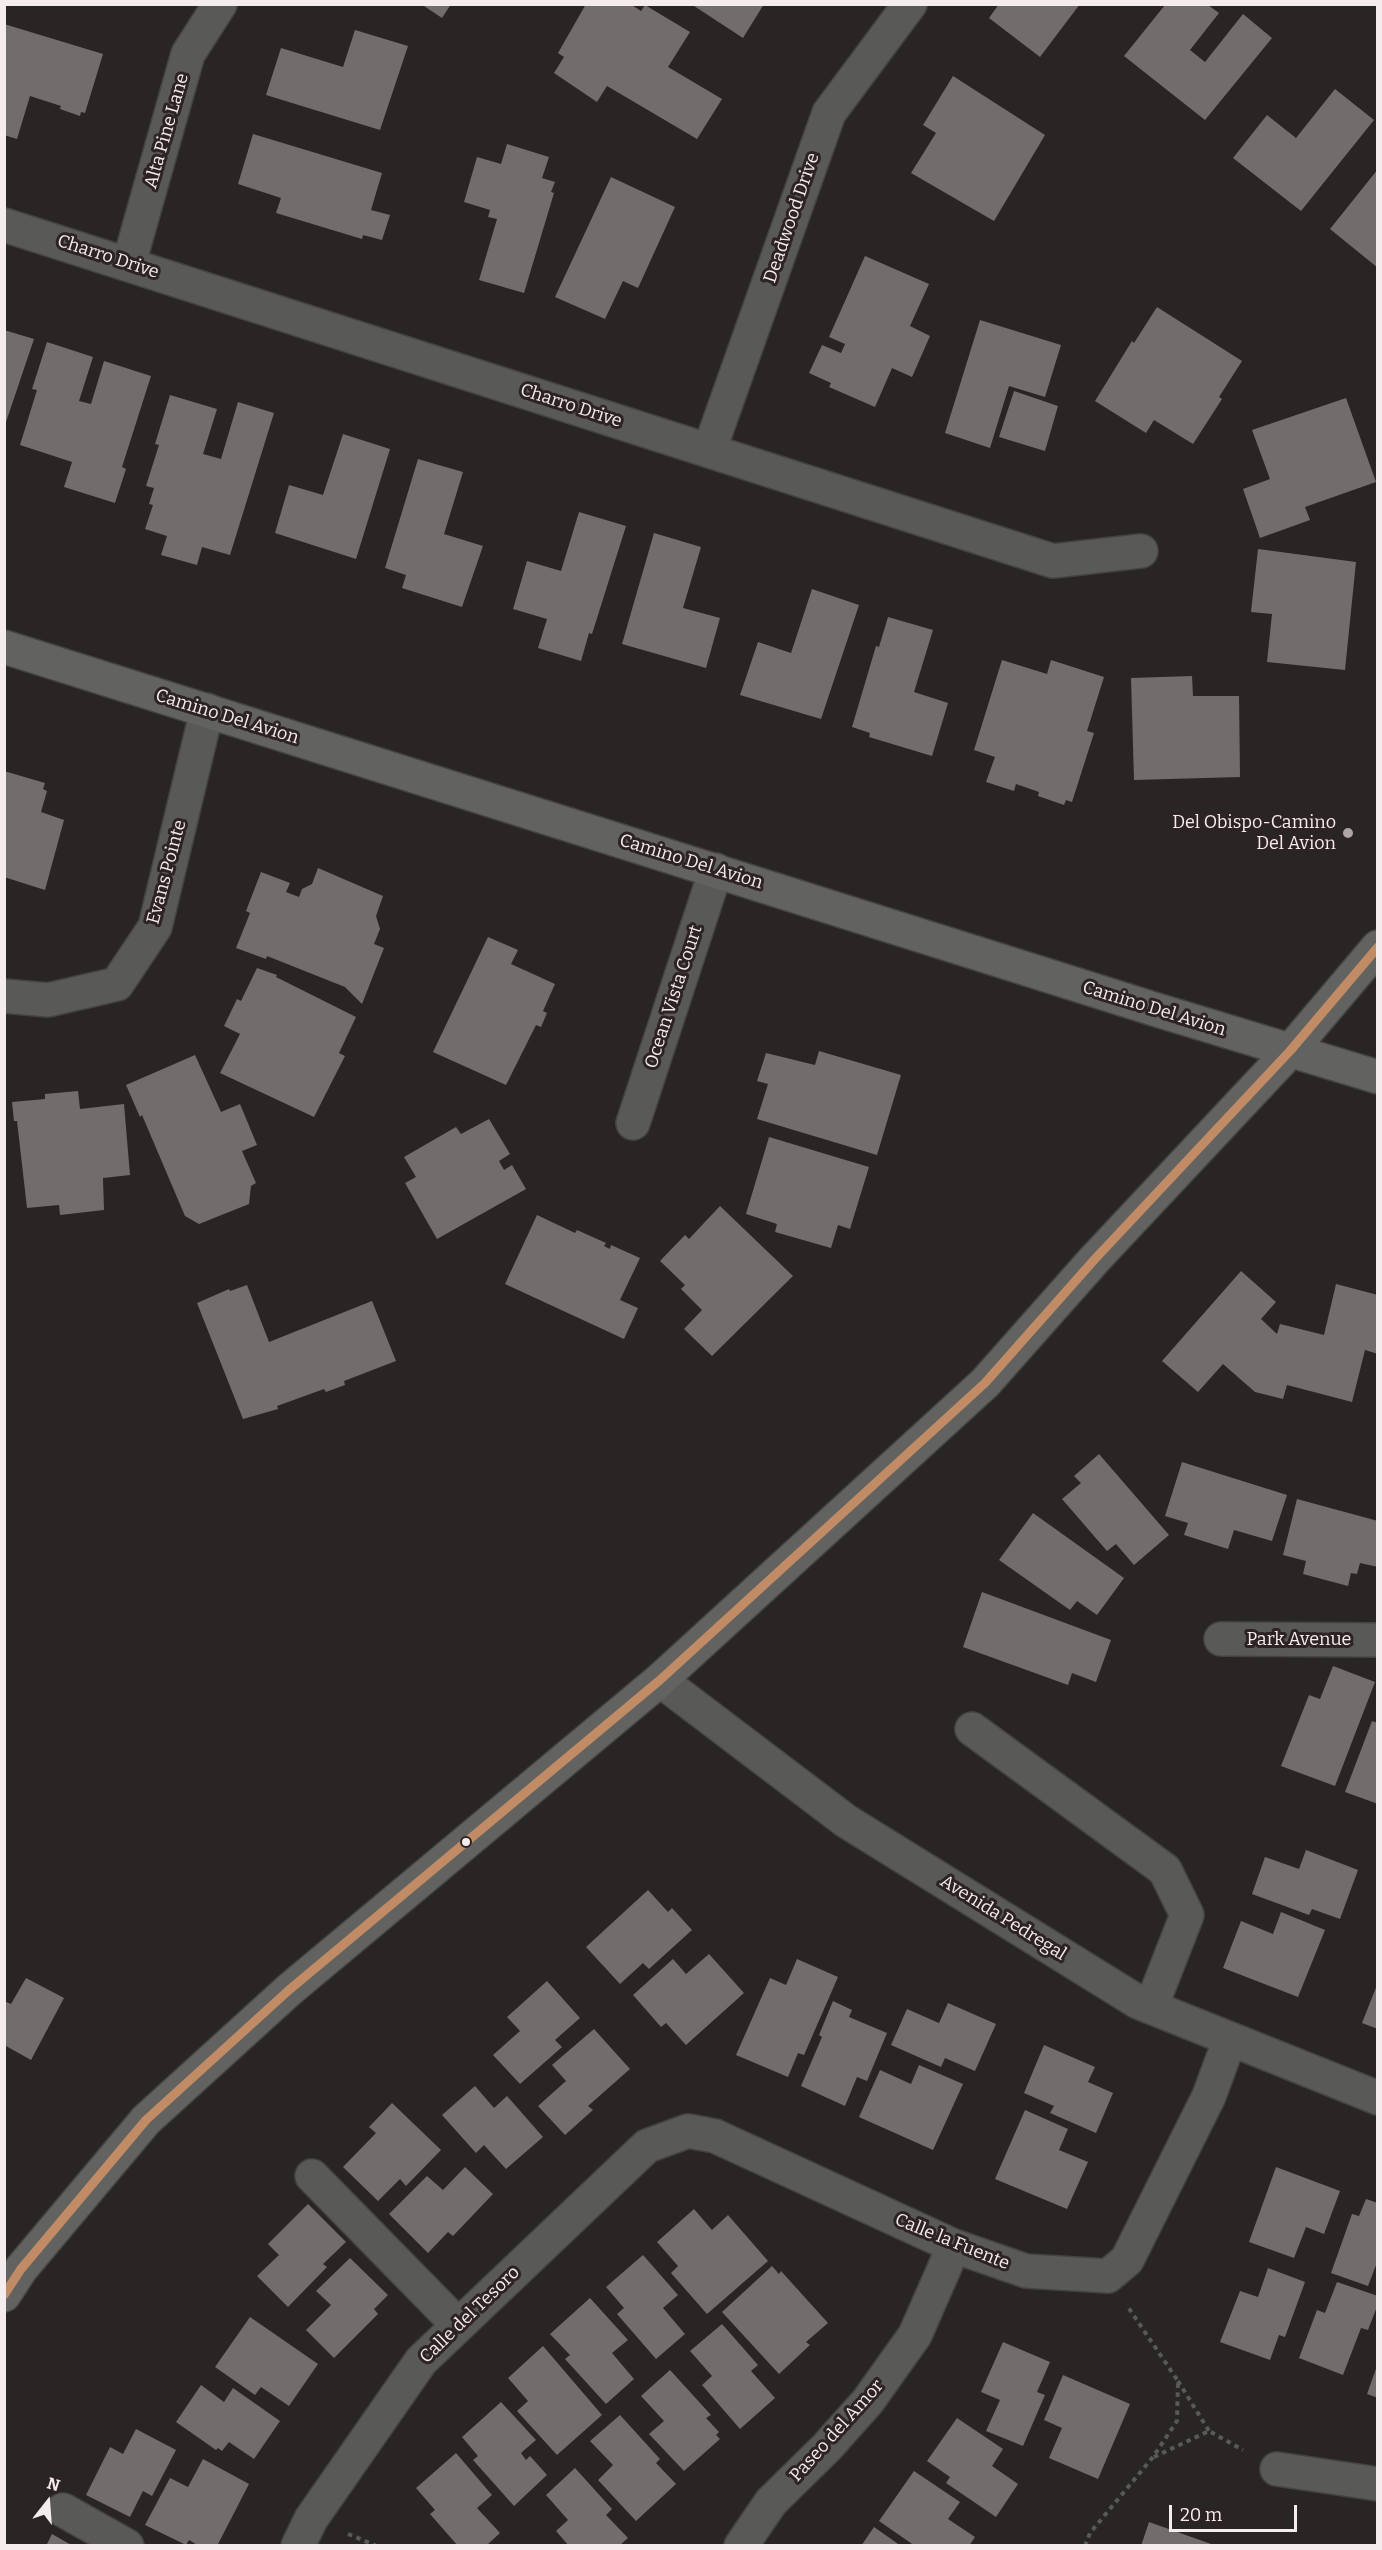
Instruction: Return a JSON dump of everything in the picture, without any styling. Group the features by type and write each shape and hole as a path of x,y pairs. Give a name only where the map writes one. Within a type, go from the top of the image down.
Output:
{"main road":[{"name":"Camino Del Avion","path":"4,646 1377,1077"},
{"path":"10,2274 146,2120 290,1990 660,1680 985,1383 1094,1260 1290,1051 1377,947"}],"street":[{"name":"Alta Pine Lane","path":"129,264 188,54 220,4"},
{"name":"Deadwood Drive","path":"709,451 829,112 910,4"},
{"name":"Charro Drive","path":"4,225 1053,561 1141,551"},
{"name":"Evans Pointe","path":"4,996 48,1000 117,984 155,927 207,710"},
{"name":"Ocean Vista Court","path":"633,1123 716,870"},
{"name":"Park Avenue","path":"1221,1639 1377,1640"},
{"name":"Avenida Pedregal","path":"660,1680 846,1821 1138,2002 1377,2098"},
{"path":"972,1729 1165,1870 1187,1915 1151,2007"},
{"path":"1108,2276 1127,2260 1209,2096 1230,2039"},
{"name":"Calle la Fuente","path":"688,2131 715,2136 954,2246 1026,2271 1108,2276"},
{"name":"Calle del Tesoro","path":"298,2546 311,2519 421,2361 647,2146 688,2131"},
{"path":"312,2176 458,2325"},
{"name":"Paseo del Amor","path":"741,2546 771,2502 827,2447 875,2392 915,2335 954,2246"},
{"path":"1277,2469 1377,2484"},
{"path":"63,2510 127,2546"}],"path":[{"path":"1108,2276 1209,2431 1277,2469"},
{"path":"1085,2546 1090,2534 1153,2457 1177,2421 1178,2381"},
{"path":"1153,2457 1209,2431"}],"building":[{"path":"421,4 451,4 442,18"},
{"path":"586,4 630,4 641,11 645,5 690,32 668,67 722,99 697,139 607,86 597,102 554,73 564,57 558,53"},
{"path":"691,4 764,4 743,38"},
{"path":"999,4 1080,4 1040,57 989,18"},
{"path":"1165,5 1208,5 1219,13 1190,50 1205,62 1243,14 1272,38 1205,120 1124,56"},
{"path":"4,24 103,54 85,113 81,112 80,116 60,109 61,106 30,96 17,139 4,135"},
{"path":"355,30 408,46 380,130 266,95 281,48 343,67"},
{"path":"953,76 1045,135 994,221 911,173 936,133 923,125"},
{"path":"1335,89 1374,120 1301,211 1233,158 1267,115 1296,138"},
{"path":"253,134 382,173 371,210 390,215 382,240 363,235 362,239 276,213 281,198 238,184"},
{"path":"507,144 549,157 542,178 555,182 551,192 554,193 524,293 479,280 497,219 488,217 490,210 464,202 477,157 501,164"},
{"path":"1378,169 1378,268 1330,229"},
{"path":"611,177 675,207 638,288 623,281 605,319 555,297"},
{"path":"865,256 929,284 910,326 930,336 912,377 892,368 875,407 829,387 831,383 809,373 822,345 841,353 845,344 829,337"},
{"path":"1157,307 1242,361 1219,397 1222,399 1193,444 1154,420 1146,433 1095,401 1132,341 1134,343"},
{"path":"980,320 1061,345 1045,397 1009,386 990,448 945,433"},
{"path":"4,330 34,339 5,425 4,425"},
{"path":"47,342 93,357 79,401 91,404 104,361 151,376 122,467 126,469 115,503 64,487 72,462 20,445 37,390 32,389"},
{"path":"1014,391 1058,406 1045,451 999,437"},
{"path":"170,395 217,409 203,454 221,459 238,402 274,413 230,555 202,547 197,565 161,555 167,536 145,529 153,505 149,504 154,488 146,486 159,445 155,444"},
{"path":"1346,398 1376,482 1305,507 1310,520 1260,538 1243,489 1270,479 1252,430"},
{"path":"343,434 390,449 356,559 275,533 289,485 323,495"},
{"path":"418,459 463,472 444,534 483,546 462,607 402,588 406,575 385,568"},
{"path":"579,512 626,526 592,634 589,633 581,661 538,648 547,619 513,609 527,561 561,571"},
{"path":"654,533 701,547 683,608 720,618 706,668 622,644"},
{"path":"1258,549 1356,562 1345,670 1267,662 1272,614 1251,612"},
{"path":"812,589 859,605 821,719 740,695 758,642 791,653"},
{"path":"888,617 933,630 914,692 948,703 932,756 869,737 870,733 852,727 876,646 879,647"},
{"path":"1002,660 1047,674 1051,660 1104,677 1087,731 1094,733 1072,802 1066,800 1064,805 1038,796 1039,792 1016,784 1014,791 986,782 995,757 974,750"},
{"path":"1192,676 1193,696 1239,696 1240,777 1134,780 1131,678"},
{"path":"4,771 45,783 43,789 47,791 41,812 64,820 45,890 4,877"},
{"path":"318,868 383,896 376,916 380,929 374,944 384,948 362,1004 345,987 267,956 266,959 236,948 250,913 246,911 261,872 290,883 286,892 299,897 302,889 312,884"},
{"path":"488,937 518,950 511,964 555,984 543,1011 547,1013 541,1027 536,1025 506,1085 433,1052"},
{"path":"257,968 277,975 276,977 356,1017 339,1053 345,1056 314,1117 220,1073 240,1034 224,1026 237,999 241,1001"},
{"path":"819,1051 901,1075 877,1155 757,1119 768,1084 757,1081 766,1053 815,1065"},
{"path":"195,1055 221,1112 240,1104 257,1145 242,1151 256,1183 251,1186 249,1204 199,1224 185,1216 142,1115 140,1117 126,1085"},
{"path":"78,1091 80,1109 124,1104 130,1175 103,1178 104,1210 60,1215 59,1205 27,1208 17,1121 14,1121 12,1102 45,1099 45,1094"},
{"path":"489,1119 510,1154 499,1161 504,1170 512,1165 526,1189 437,1239 405,1183 416,1177 404,1157 456,1127 461,1134"},
{"path":"769,1137 869,1167 850,1229 838,1225 831,1248 775,1232 777,1224 746,1214"},
{"path":"720,1206 793,1276 712,1356 684,1329 702,1310 681,1289 685,1285 660,1261 685,1235 689,1239"},
{"path":"537,1215 575,1233 577,1230 606,1243 604,1246 610,1249 611,1245 640,1258 620,1300 638,1308 624,1339 505,1284"},
{"path":"1241,1271 1276,1302 1261,1319 1277,1334 1280,1324 1324,1335 1336,1284 1378,1295 1378,1354 1365,1350 1352,1402 1287,1385 1283,1399 1255,1392 1223,1364 1198,1392 1162,1361"},
{"path":"247,1285 269,1342 372,1301 396,1361 344,1381 345,1385 326,1392 324,1389 277,1406 278,1409 243,1419 197,1303 229,1289 230,1291"},
{"path":"1099,1454 1169,1535 1134,1565 1116,1544 1107,1551 1062,1499 1081,1483 1074,1476"},
{"path":"1182,1462 1287,1495 1272,1541 1234,1530 1228,1549 1184,1535 1188,1523 1165,1516"},
{"path":"1297,1499 1378,1521 1378,1567 1360,1563 1357,1574 1351,1573 1348,1586 1303,1574 1306,1561 1283,1555"},
{"path":"1033,1513 1124,1578 1097,1615 1077,1601 1070,1610 999,1560"},
{"path":"982,1592 1111,1640 1096,1682 1072,1673 1068,1685 963,1647"},
{"path":"1333,1666 1375,1682 1335,1786 1281,1766 1309,1695 1320,1699"},
{"path":"1372,1721 1378,1723 1378,1804 1345,1792"},
{"path":"1306,1850 1358,1870 1340,1919 1312,1909 1309,1915 1252,1894 1265,1857 1299,1869"},
{"path":"648,1890 668,1912 672,1908 692,1930 649,1969 643,1963 620,1984 586,1947"},
{"path":"1281,1912 1325,1930 1298,1997 1223,1968 1241,1921 1273,1934"},
{"path":"709,1954 744,1993 686,2045 666,2023 661,2027 633,1995 673,1959 686,1974"},
{"path":"797,1959 838,1977 804,2055 798,2053 788,2077 736,2055 770,1978 786,1985"},
{"path":"26,1978 64,1998 31,2060 6,2046 4,2049 4,2001 11,2004"},
{"path":"547,1981 580,2018 555,2040 562,2047 520,2084 493,2055 520,2031 507,2017"},
{"path":"1378,1985 1378,2029 1362,2023"},
{"path":"833,2001 852,2010 849,2017 887,2033 867,2081 857,2077 845,2106 801,2086 822,2037 819,2035"},
{"path":"948,2003 996,2024 975,2071 945,2058 941,2067 891,2045 907,2009 939,2023"},
{"path":"594,2029 630,2069 588,2106 593,2110 565,2135 538,2106 566,2081 552,2065"},
{"path":"1044,2045 1095,2067 1088,2082 1113,2093 1096,2133 1050,2113 1054,2106 1024,2093"},
{"path":"919,2065 963,2084 933,2150 859,2117 880,2070 911,2084"},
{"path":"475,2086 494,2108 507,2096 543,2137 506,2169 484,2145 476,2153 442,2115"},
{"path":"392,2103 441,2150 406,2186 400,2179 378,2201 343,2167 376,2133 369,2127"},
{"path":"1025,2110 1068,2129 1059,2150 1088,2162 1067,2209 995,2179"},
{"path":"465,2167 493,2194 453,2236 448,2232 428,2253 389,2214 427,2176 443,2190"},
{"path":"1276,2167 1340,2191 1324,2234 1306,2227 1294,2258 1249,2242"},
{"path":"1366,2199 1378,2203 1378,2260 1368,2286 1331,2273 1352,2214 1359,2216"},
{"path":"308,2204 346,2242 323,2264 327,2267 288,2307 257,2276 279,2255 268,2244"},
{"path":"694,2209 712,2230 728,2215 768,2261 707,2314 671,2273 678,2266 657,2242"},
{"path":"643,2255 678,2295 663,2308 685,2334 656,2359 617,2314 624,2308 606,2287"},
{"path":"350,2258 388,2295 374,2309 378,2314 334,2358 306,2330 331,2305 316,2291"},
{"path":"772,2266 779,2274 781,2271 828,2323 806,2342 810,2345 779,2374 722,2312"},
{"path":"1268,2268 1305,2282 1285,2337 1279,2335 1270,2360 1220,2342 1240,2291 1258,2297"},
{"path":"1337,2282 1378,2296 1378,2304 1368,2330 1361,2328 1343,2375 1299,2358 1317,2310 1325,2313"},
{"path":"590,2298 628,2340 612,2353 634,2379 606,2404 565,2359 570,2355 550,2334"},
{"path":"250,2317 318,2364 289,2406 261,2387 255,2395 215,2367"},
{"path":"722,2324 758,2365 751,2371 775,2398 740,2429 702,2385 712,2376 690,2351"},
{"path":"1003,2342 1050,2362 1037,2392 1045,2395 1023,2446 986,2431 1000,2400 981,2392"},
{"path":"543,2346 602,2415 557,2455 517,2411 528,2401 508,2378"},
{"path":"1378,2366 1378,2398 1367,2394"},
{"path":"670,2370 711,2415 706,2418 719,2432 716,2435 720,2439 684,2471 649,2434 664,2421 641,2396"},
{"path":"1063,2375 1130,2404 1098,2479 1049,2458 1062,2428 1044,2420"},
{"path":"201,2385 224,2402 233,2388 280,2421 254,2459 229,2442 222,2451 218,2448 216,2450 176,2422"},
{"path":"501,2402 536,2440 521,2453 526,2460 530,2456 547,2475 514,2506 473,2460 478,2456 462,2437"},
{"path":"620,2415 660,2459 656,2463 676,2484 636,2521 598,2480 613,2465 590,2441"},
{"path":"957,2418 1003,2449 992,2466 1018,2484 996,2517 946,2483 950,2477 927,2461"},
{"path":"136,2429 176,2450 152,2496 143,2491 130,2517 86,2495 110,2447 123,2454"},
{"path":"456,2453 492,2495 477,2508 500,2533 486,2546 458,2546 430,2514 435,2510 416,2488"},
{"path":"203,2459 249,2484 217,2546 199,2546 189,2540 186,2545 145,2525 170,2478 188,2487"},
{"path":"575,2468 612,2509 606,2515 628,2538 619,2546 569,2546 556,2531 568,2520 546,2495"},
{"path":"914,2471 960,2502 948,2519 975,2537 969,2546 915,2546 879,2521"},
{"path":"1149,2522 1214,2545 1214,2546 1141,2546"},
{"path":"874,2527 901,2546 861,2546"},
{"path":"52,2534 73,2546 46,2546"}],"transit line":[{"path":"4,2295 21,2269 146,2120 289,1990 660,1680 985,1383 1094,1260 1290,1051 1378,947"}],"place":[{"name":"Del Obispo-Camino Del Avion","path":"1348,833"}]}
